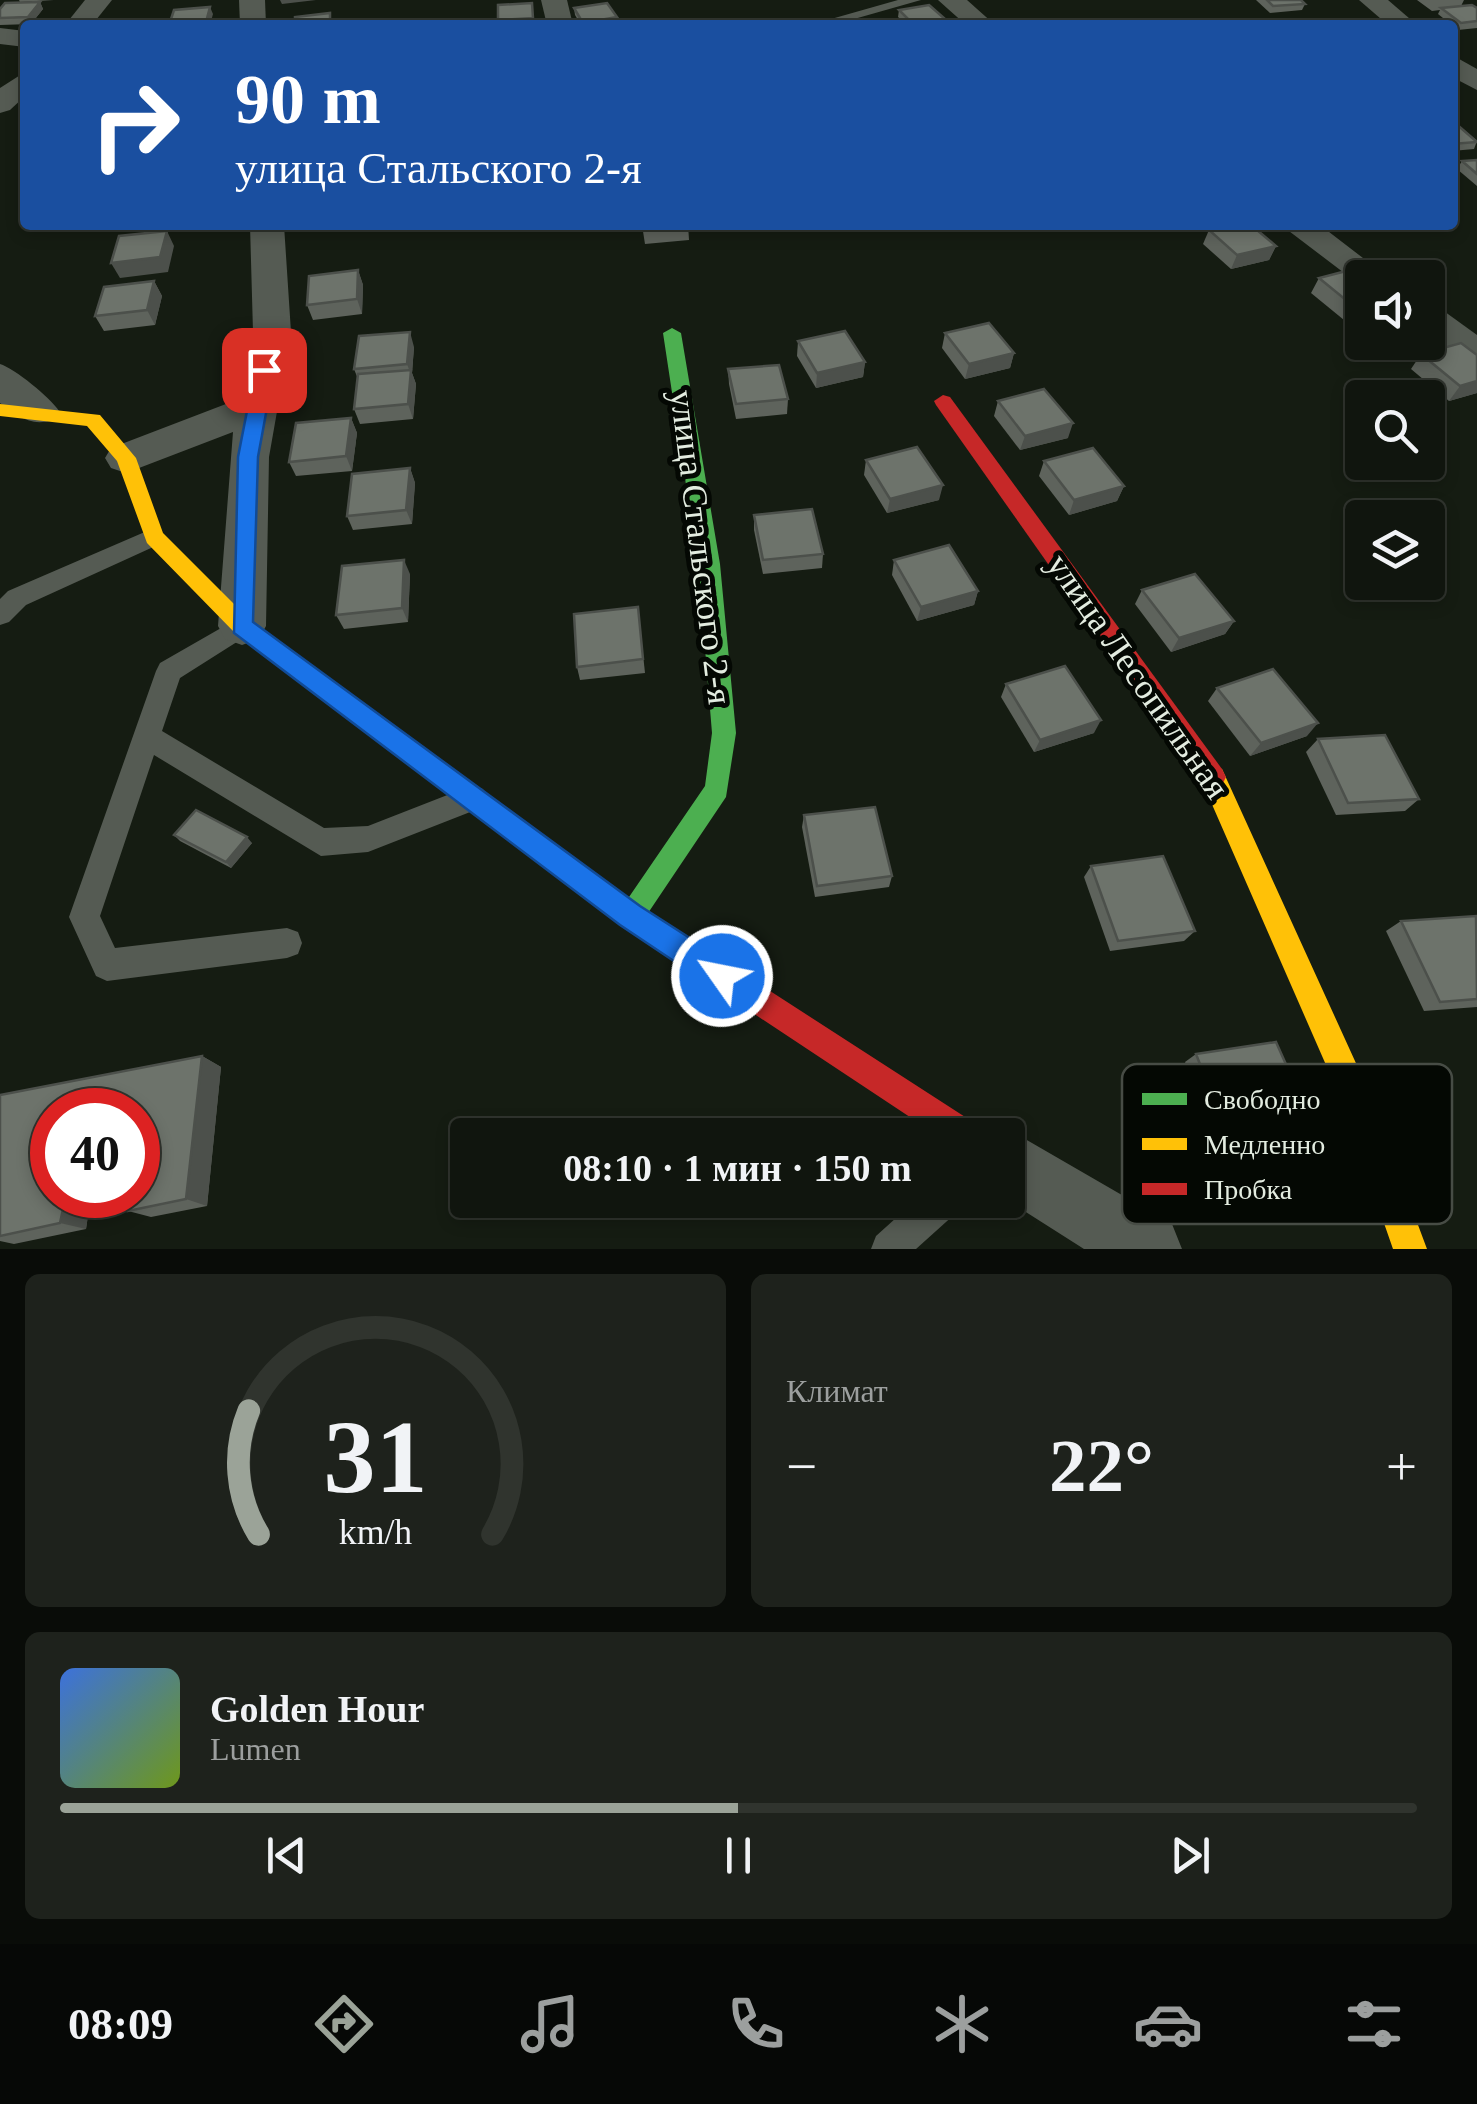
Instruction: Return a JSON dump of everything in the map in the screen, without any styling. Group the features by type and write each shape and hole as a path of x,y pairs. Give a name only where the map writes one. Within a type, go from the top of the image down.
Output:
{"street":[{"path":"82,20 99,0"},
{"path":"951,0 976,20"},
{"path":"1372,0 1398,20"},
{"path":"0,104 20,85"},
{"path":"242,626 248,457 272,332 267,230"},
{"path":"1305,230 1347,260"},
{"path":"1445,329 1477,353"},
{"name":"улица Стальского 2-я","path":"630,916 717,788 724,732 709,564 672,332"},
{"path":"0,377 20,411 93,420 126,458 154,537 242,626 630,916 939,1118"},
{"name":"улица Лесопильная","path":"943,400 1221,788 1341,1064"},
{"path":"126,458 257,407"},
{"path":"1025,1173 1147,1249"},
{"name":"улица Лесопильная","path":"1401,1224 1410,1249"}],"lane":[{"path":"836,20 914,0"},
{"path":"0,614 17,598 154,537"},
{"path":"242,626 169,671 84,918 107,965 287,943"},
{"path":"146,736 320,842 368,839 473,798"},
{"path":"890,1249 924,1218"}],"building":[{"path":"1267,0 1301,0 1305,4 1273,6"},
{"path":"40,2 28,17 0,18 5,3"},
{"path":"532,3 533,18 498,20 498,5"},
{"path":"607,3 617,17 581,20 574,8"},
{"path":"929,5 945,19 909,20 899,10"},
{"path":"1472,5 1477,8 1477,21 1461,23 1441,8"},
{"path":"210,7 207,20 171,20 174,10"},
{"path":"330,13 330,20 295,17"},
{"path":"1458,125 1477,142 1458,144"},
{"path":"1477,160 1477,174 1462,161"},
{"path":"1209,230 1257,230 1276,246 1237,255"},
{"path":"167,231 160,257 111,263 119,236"},
{"path":"358,270 357,299 307,305 309,276"},
{"path":"1345,271 1345,299 1319,278"},
{"path":"154,281 147,310 95,316 104,287"},
{"path":"989,323 1014,353 969,364 945,333"},
{"path":"845,331 865,362 817,373 798,341"},
{"path":"410,332 407,364 354,369 359,336"},
{"path":"1461,343 1477,355 1477,381 1460,386 1428,360 1445,360 1445,347"},
{"path":"779,365 788,399 736,404 728,369"},
{"path":"411,370 408,404 354,409 358,374"},
{"path":"1044,389 1073,423 1025,436 998,401"},
{"path":"351,418 346,456 289,462 296,423"},
{"path":"917,447 943,485 890,499 866,460"},
{"path":"1093,448 1124,486 1074,500 1044,461"},
{"path":"410,468 406,510 347,516 352,474"},
{"path":"812,509 823,554 763,560 754,515"},
{"path":"949,545 978,591 921,607 894,560"},
{"path":"404,560 402,608 336,615 342,566"},
{"path":"1195,574 1234,621 1179,638 1142,590"},
{"path":"638,607 643,659 577,667 574,614"},
{"path":"1065,666 1101,720 1040,740 1006,684"},
{"path":"1273,669 1318,723 1261,743 1217,688"},
{"path":"1385,735 1419,799 1348,803 1318,739"},
{"path":"875,807 892,876 817,886 804,815"},
{"path":"196,810 247,837 226,862 174,835"},
{"path":"1163,856 1195,931 1118,941 1091,866"},
{"path":"1476,916 1477,999 1440,1002 1401,921"},
{"path":"1276,1042 1286,1064 1200,1064 1196,1054"},
{"path":"202,1056 186,1199 160,1204 160,1088 36,1088"},
{"path":"30,1089 30,1218 61,1218 60,1223 0,1236 0,1095"}],"traffic: fast":[{"path":"630,916 717,789 724,733 709,564 672,333"}],"traffic: slow":[{"path":"0,410 93,420 126,458 154,537 242,626 530,841"},
{"path":"1213,777 1341,1064"},
{"path":"1401,1224 1410,1249"}],"traffic: jam":[{"path":"943,401 1213,777"},
{"path":"530,841 630,916 939,1118"}],"route":[{"path":"264,370 248,457 242,626 630,916 722,976"}]}
